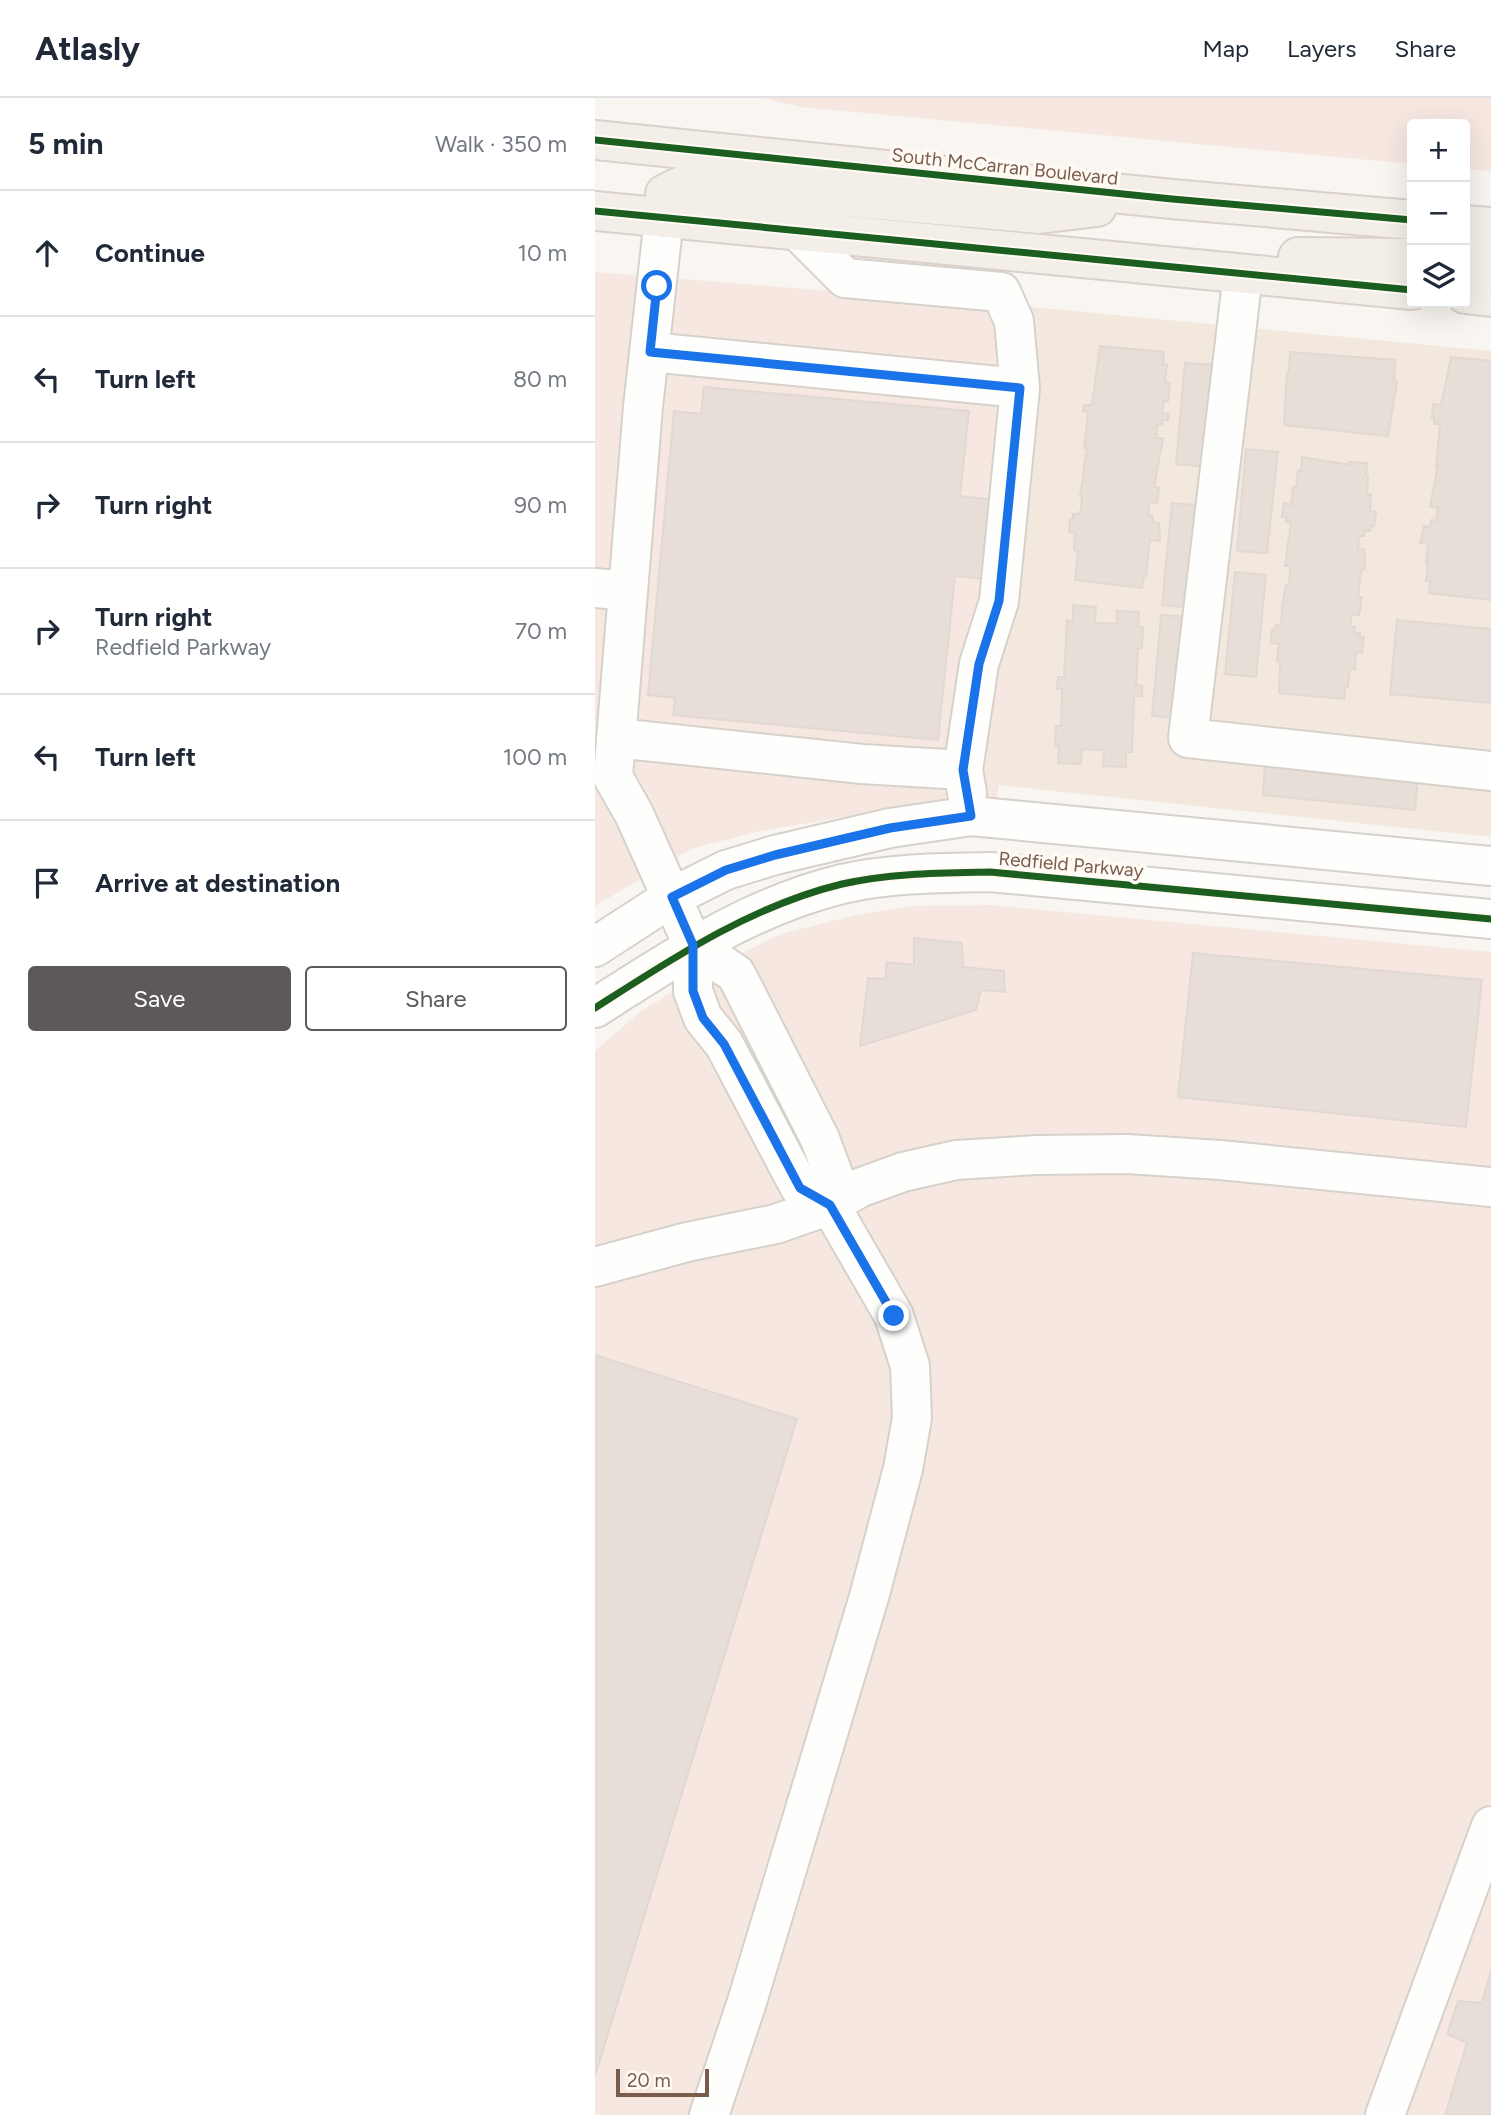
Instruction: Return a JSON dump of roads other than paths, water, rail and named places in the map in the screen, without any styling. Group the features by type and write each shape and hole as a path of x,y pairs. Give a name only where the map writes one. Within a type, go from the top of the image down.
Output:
{"main road":[{"name":"South McCarran Boulevard","path":"595,141 1172,199 1407,220"},
{"path":"664,218 665,194 688,183 1039,214 1172,199"},
{"path":"595,211 1407,289"},
{"path":"1470,225 1491,227"},
{"path":"1243,274 1281,258 1407,258"},
{"path":"1470,262 1491,264"},
{"path":"1470,295 1491,297"}],"street":[{"path":"664,218 650,352 611,589 616,738 613,777 634,814 693,945 693,991 703,1018 724,1044 800,1188 830,1205 894,1316 910,1366 912,1418 903,1469 869,1597 746,2005 709,2115"},
{"path":"798,230 845,278 1001,292 1014,321 1020,388 999,601 979,664 963,770 971,816"},
{"path":"1243,274 1188,738 1491,771"},
{"path":"650,352 1020,388"},
{"path":"616,738 862,764 963,770"},
{"name":"Redfield Parkway","path":"595,947 672,897 726,870 775,855 890,828 971,816 1491,866"},
{"name":"Redfield Parkway","path":"595,1008 693,945 782,902 843,884 917,874 978,872 1491,919"},
{"path":"595,1267 687,1242 776,1224 830,1205 859,1188 903,1172 956,1160 1037,1155 1127,1154 1220,1160 1491,1187"},
{"path":"1385,2115 1491,1826"}]}
